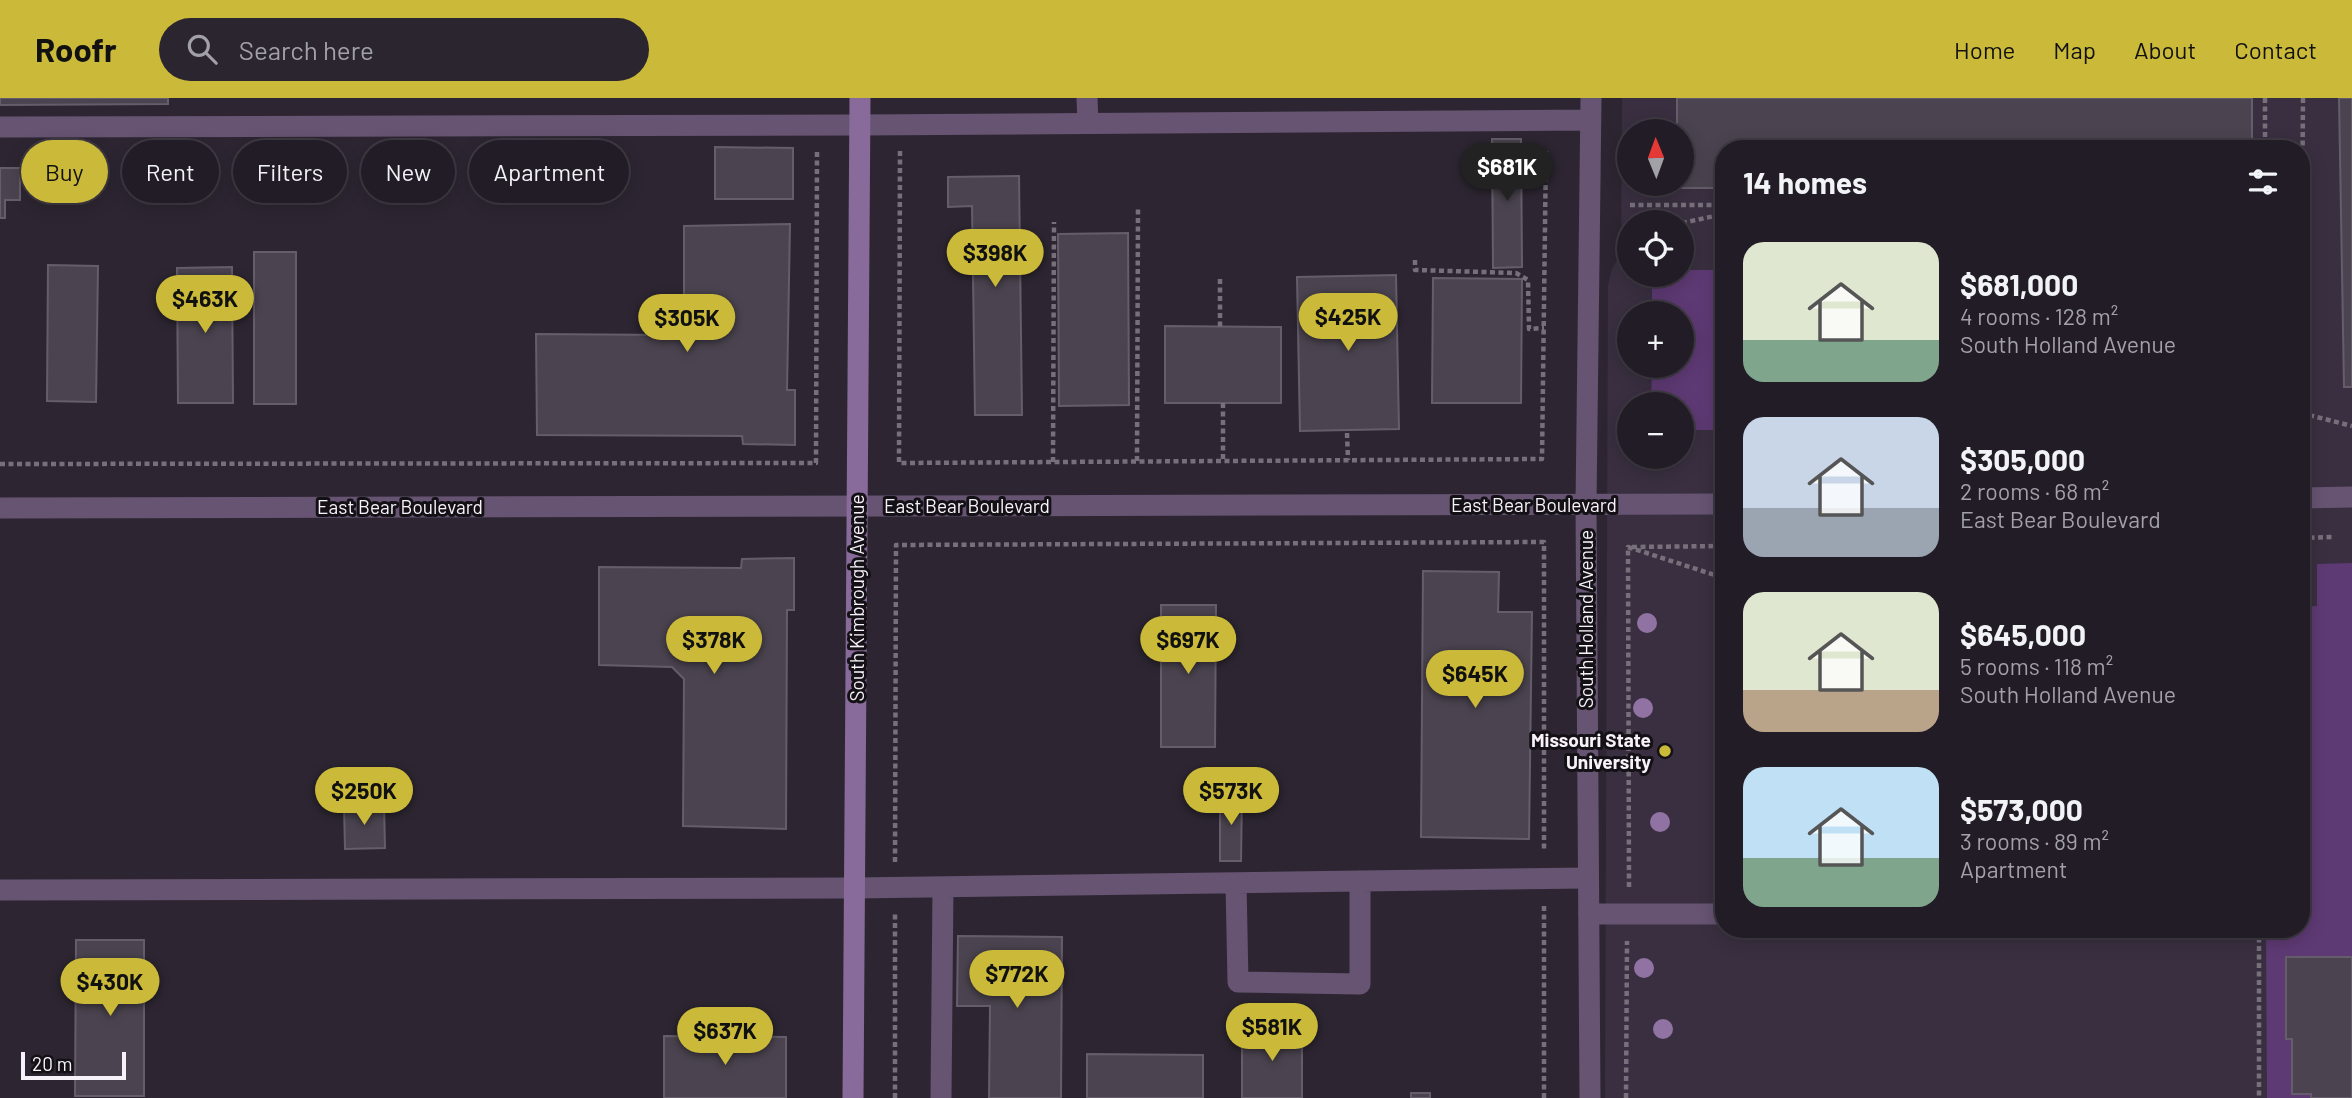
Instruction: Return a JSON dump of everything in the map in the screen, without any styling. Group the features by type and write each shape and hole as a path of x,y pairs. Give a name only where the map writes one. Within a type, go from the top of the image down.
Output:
{"main road":[{"name":"South Kimbrough Avenue","path":"853,1098 860,98"}],"street":[{"path":"1087,98 1088,123"},
{"name":"South Holland Avenue","path":"1590,1098 1586,505 1591,98"},
{"path":"0,127 1591,120"},
{"path":"2310,498 2352,497"},
{"name":"East Bear Boulevard","path":"0,508 1715,504"},
{"path":"0,890 855,888 1588,878"},
{"path":"1236,883 1238,982 1360,984 1360,881"},
{"path":"941,1098 943,887"},
{"path":"1589,914 1715,914"}],"path":[{"path":"2265,98 2265,140"},
{"path":"2303,98 2303,140"},
{"path":"900,124 899,463 1542,459 1546,121"},
{"path":"0,464 816,463 817,125"},
{"path":"1630,205 1715,205"},
{"path":"1137,461 1138,208"},
{"path":"1694,220 1715,216"},
{"path":"1053,462 1054,222"},
{"path":"1415,260 1415,271 1516,273 1528,279 1529,329 1544,328"},
{"path":"1220,279 1220,327"},
{"path":"1223,403 1223,461"},
{"path":"2310,415 2352,426"},
{"path":"1347,433 1348,460"},
{"path":"2310,538 2332,537"},
{"path":"895,1098 896,545 1544,542 1544,1098"},
{"path":"1628,547 1715,546"},
{"path":"1628,547 1715,575"},
{"path":"1628,547 1629,887"},
{"path":"2259,938 2259,1098"},
{"path":"1626,1098 1627,940"}],"shaded area":[{"name":"Missouri State University","path":"1622,98 2352,98 2352,1098 1605,1098 1608,285 1617,260 1617,287 1694,287 1694,210 1621,210 1621,196 1694,196 1694,119 1622,119"},
{"path":"1694,270 1715,270 1715,430 1694,430 1694,392 1651,392 1652,378 1694,378 1694,301 1652,301 1652,287 1694,287"},
{"path":"2352,563 2352,1098 2267,1098 2266,938 2310,938 2310,606 2317,606 2317,564"}],"building":[{"path":"0,98 168,98 168,104 0,105"},
{"path":"1677,98 2252,98 2252,140 1715,140 1715,188 1694,188 1694,119 1677,119"},
{"path":"2339,98 2352,98 2352,387 2344,387"},
{"path":"1492,139 1521,139 1522,267 1493,268"},
{"path":"715,147 793,148 793,199 715,199"},
{"path":"0,168 20,168 20,200 5,200 5,218 0,218"},
{"path":"1019,176 1022,415 975,415 972,206 948,207 948,177"},
{"path":"790,224 787,390 795,390 795,445 743,444 742,436 537,435 536,334 670,335 684,321 684,226"},
{"path":"1128,233 1129,405 1059,406 1058,234"},
{"path":"254,252 296,252 296,404 254,404"},
{"path":"48,265 98,266 96,402 47,401"},
{"path":"232,267 233,403 178,403 177,268"},
{"path":"1396,275 1399,429 1300,431 1297,277"},
{"path":"1433,278 1522,279 1521,403 1432,403"},
{"path":"1165,326 1281,327 1281,403 1165,403"},
{"path":"794,558 794,610 787,610 786,829 683,826 684,679 672,667 599,665 599,567 741,568 742,559"},
{"path":"1423,571 1499,572 1498,612 1532,612 1529,839 1421,837"},
{"path":"1161,605 1216,605 1215,747 1161,747"},
{"path":"1220,793 1242,793 1241,861 1220,861"},
{"path":"384,805 385,848 345,849 344,806"},
{"path":"958,936 1062,937 1061,1098 989,1098 990,1006 957,1006"},
{"path":"76,940 144,940 144,1096 75,1096"},
{"path":"2286,957 2352,957 2352,1098 2311,1098 2311,1094 2292,1094 2292,1039 2286,1039"},
{"path":"1242,1028 1302,1029 1302,1098 1242,1098"},
{"path":"664,1036 786,1037 786,1098 664,1098"},
{"path":"1087,1054 1203,1055 1203,1098 1087,1098"},
{"path":"1411,1093 1430,1093 1430,1098 1411,1098"}],"place":[{"name":"Missouri State University","path":"1665,751"}]}
